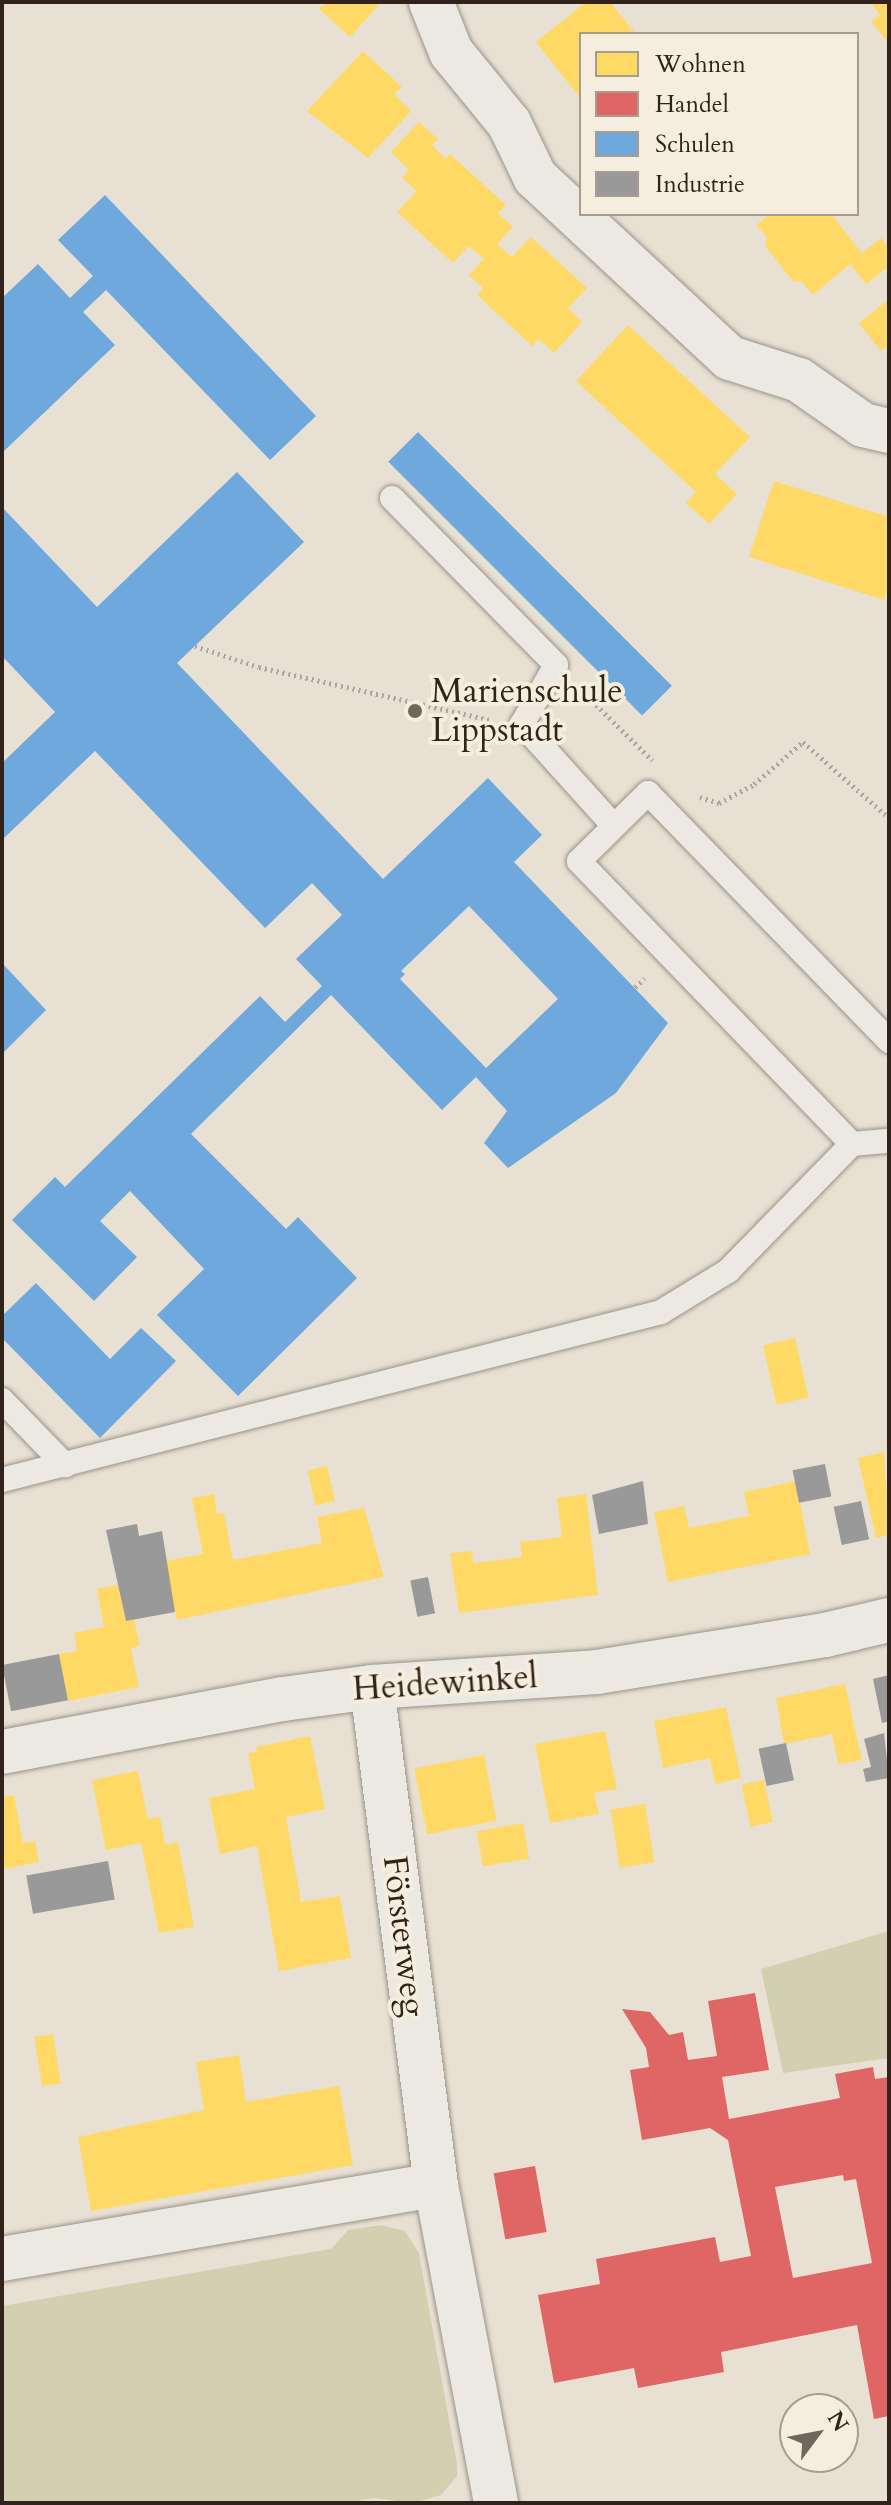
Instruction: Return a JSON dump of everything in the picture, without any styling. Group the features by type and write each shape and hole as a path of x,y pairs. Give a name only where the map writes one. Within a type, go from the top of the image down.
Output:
{"street":[{"path":"431,2 451,52 509,123 535,177 730,358 799,380 863,425 889,431"},
{"name":"Heidewinkel","path":"2,1752 372,1687 597,1672 825,1635 889,1620"},
{"name":"Försterweg","path":"372,1687 436,2185 496,2503"},
{"path":"2,2259 436,2185"}],"lane":[{"path":"392,498 556,665 522,724 614,826"},
{"path":"852,1144 579,861 648,793 889,1041"},
{"path":"2,1480 661,1312 728,1271 852,1144 889,1141"},
{"path":"2,1400 65,1465"}],"path":[{"path":"195,646 455,716 522,724"},
{"path":"556,665 662,770"},
{"path":"695,796 719,803 754,784 803,742 889,818"}],"shaded area":[{"path":"889,1931 889,2058 783,2073 761,1969"},
{"path":"381,2225 405,2231 419,2253 457,2464 457,2476 441,2495 413,2503 374,2498 347,2503 2,2503 2,2306 331,2249 348,2230"}],"building: Wohnen":[{"path":"330,2 373,2 378,6 350,37 318,8"},
{"path":"586,2 610,2 634,32 579,32 579,96 536,42"},
{"path":"870,2 889,2 889,44 871,21 880,15"},
{"path":"363,51 402,87 394,94 411,111 368,158 307,111"},
{"path":"419,122 438,139 432,145 446,159 450,154 506,205 498,213 513,227 497,244 512,257 531,237 587,288 568,308 582,322 554,353 539,339 532,346 477,295 483,288 469,275 484,259 469,246 453,263 397,212 417,191 402,178 409,170 391,152"},
{"path":"767,216 833,216 862,253 881,238 889,248 889,266 866,284 850,264 813,295 802,282 793,281 765,246 767,237 756,225"},
{"path":"889,299 889,345 881,351 859,323"},
{"path":"628,325 750,437 715,474 737,494 709,524 686,503 696,492 576,381"},
{"path":"774,481 889,517 889,583 884,600 749,557"},
{"path":"795,1338 809,1397 777,1405 763,1345"},
{"path":"884,1452 889,1535 876,1538 858,1458"},
{"path":"327,1466 335,1501 316,1506 308,1470"},
{"path":"796,1481 810,1554 668,1582 654,1512 684,1506 689,1528 749,1516 744,1492"},
{"path":"214,1494 217,1514 224,1513 233,1560 322,1543 317,1517 364,1508 384,1577 177,1620 165,1561 203,1554 192,1498"},
{"path":"586,1494 598,1595 459,1613 450,1553 472,1551 473,1563 522,1557 520,1542 562,1537 557,1498"},
{"path":"118,1585 126,1621 134,1619 140,1646 131,1648 139,1687 68,1701 59,1654 77,1651 74,1633 104,1627 97,1589"},
{"path":"845,1684 862,1760 838,1764 832,1734 784,1744 776,1698"},
{"path":"726,1707 741,1778 715,1784 710,1758 663,1768 654,1721"},
{"path":"605,1731 617,1789 594,1793 599,1814 550,1823 535,1744"},
{"path":"310,1736 325,1809 286,1817 301,1902 340,1896 351,1958 279,1971 257,1846 220,1854 209,1798 255,1789 248,1753 257,1752 256,1747"},
{"path":"484,1755 497,1821 427,1834 414,1769"},
{"path":"138,1771 148,1819 160,1817 165,1845 178,1842 194,1927 159,1933 141,1843 106,1850 92,1780"},
{"path":"764,1780 773,1822 750,1827 742,1785"},
{"path":"14,1795 23,1843 35,1841 39,1862 2,1869 2,1797"},
{"path":"645,1804 654,1862 620,1868 610,1809"},
{"path":"523,1823 529,1858 483,1867 477,1831"},
{"path":"53,2034 61,2083 42,2086 34,2037"},
{"path":"239,2055 246,2102 339,2086 353,2165 91,2211 78,2137 204,2110 196,2062"}],"building: Handel":[{"path":"755,1993 769,2070 722,2077 729,2119 840,2098 835,2074 873,2067 875,2079 889,2077 889,2416 874,2419 857,2325 721,2352 724,2372 638,2388 634,2368 554,2383 538,2295 600,2284 596,2259 715,2237 720,2262 751,2256 728,2140 710,2128 642,2140 630,2070 649,2067 646,2048 622,2009 650,2012 669,2035 683,2032 688,2060 717,2056 708,2001","holes":["843,2175 844,2181 856,2179 872,2263 793,2278 775,2187"]},
{"path":"535,2166 547,2232 505,2239 494,2173"}],"building: Schulen":[{"path":"105,195 316,416 270,460 106,290 83,312 115,345 2,453 2,298 38,264 70,298 93,276 58,240"},
{"path":"418,432 672,686 642,716 388,462"},
{"path":"237,472 304,542 177,663 383,879 488,778 542,835 514,862 668,1023 616,1093 508,1168 484,1143 507,1111 476,1077 442,1110 331,995 191,1134 286,1229 298,1217 357,1278 238,1396 157,1315 204,1269 130,1191 100,1221 137,1257 94,1301 12,1220 55,1177 65,1187 260,996 285,1022 322,986 296,959 342,915 312,883 265,928 95,751 2,840 2,763 55,712 2,656 2,507 97,607","holes":["469,906 558,999 486,1068 400,979 405,974 401,971"]},
{"path":"2,963 46,1010 2,1054"},
{"path":"36,1283 110,1359 141,1328 176,1361 100,1438 2,1338 2,1316"}],"building: Industrie":[{"path":"825,1464 831,1496 799,1503 793,1470"},
{"path":"643,1481 648,1524 599,1534 592,1495"},
{"path":"861,1501 869,1539 842,1545 834,1507"},
{"path":"137,1524 139,1536 162,1531 175,1612 126,1621 106,1530"},
{"path":"428,1577 435,1613 417,1617 410,1580"},
{"path":"59,1654 68,1700 11,1711 2,1665"},
{"path":"889,1675 889,1721 882,1723 873,1679"},
{"path":"884,1733 889,1778 866,1782 863,1769 871,1767 864,1739"},
{"path":"786,1743 794,1780 767,1786 759,1749"},
{"path":"108,1861 115,1899 33,1914 26,1875"}],"place":[{"name":"Marienschule Lippstadt","path":"415,711"}]}
